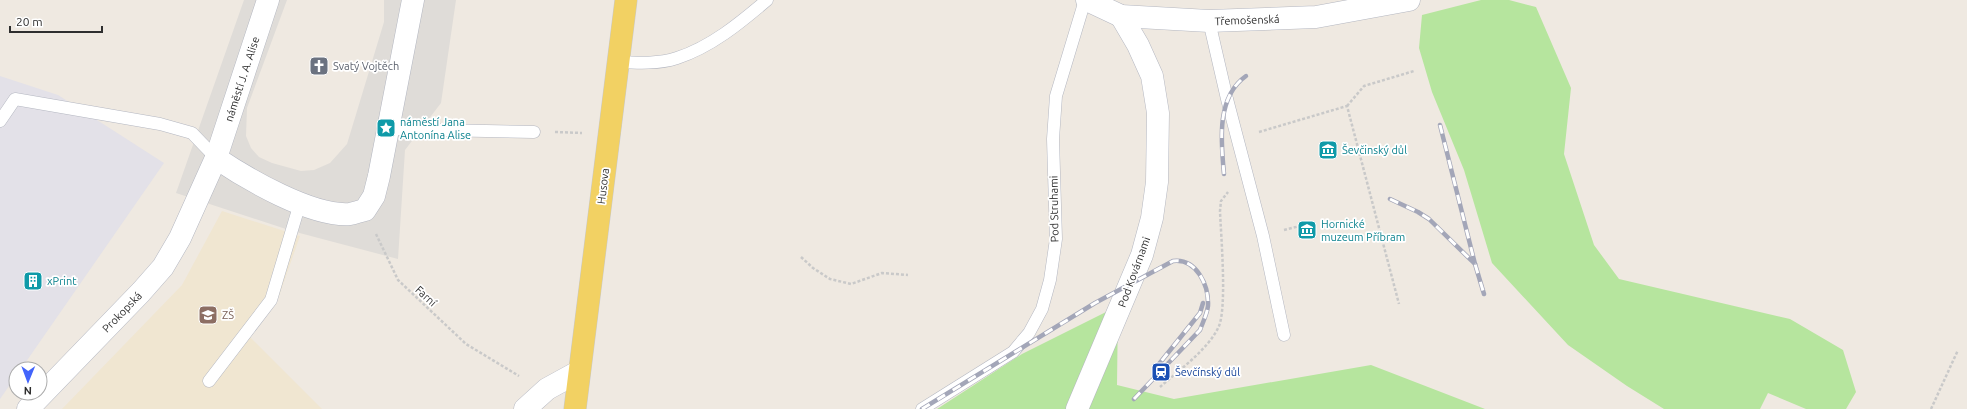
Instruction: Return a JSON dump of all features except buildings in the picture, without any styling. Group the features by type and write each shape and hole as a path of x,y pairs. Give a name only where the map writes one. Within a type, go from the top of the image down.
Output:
{"main road":[{"name":"Husova","path":"574,409 626,0"}],"street":[{"name":"náměstí J. A. Alise","path":"198,201 216,158 268,0"},
{"path":"216,158 246,178 300,203 334,213 350,214 365,210 374,196 413,0"},
{"name":"Třemošenská","path":"1086,0 1121,16 1209,21 1316,17 1409,0"},
{"name":"Pod Kovárnami","path":"1077,409 1142,255 1152,218 1157,182 1158,113 1152,76 1138,45 1121,16"},
{"name":"Prokopská","path":"28,409 141,292 163,267 180,238 198,201"},
{"path":"525,409 546,388 578,372"}],"lane":[{"path":"619,62 644,63 677,58 719,38 767,0"},
{"name":"Pod Struhami","path":"922,409 1013,352 1029,333 1042,309 1050,280 1056,239 1052,139 1056,96 1086,0"},
{"path":"1209,21 1237,138 1263,236 1284,335"},
{"path":"0,121 15,99 166,126 192,133 216,158"},
{"path":"388,129 534,132"},
{"path":"209,381 271,300 300,203"}],"path":[{"path":"1237,138 1347,106 1364,86 1414,71"},
{"path":"1347,106 1399,304"},
{"path":"534,132 610,134"},
{"path":"1160,387 1207,345 1219,326 1222,302 1221,201 1226,193 1249,185"},
{"name":"Farní","path":"365,210 398,280 466,344 506,369"},
{"path":"801,257 813,268 830,279 851,284 882,273 908,275"},
{"path":"1931,409 1958,350"}],"shaded area":[{"name":"náměstí Jana Antonína Alise","path":"244,0 287,0 247,108 246,136 251,148 259,157 272,163 301,171 314,170 330,163 347,144 384,22 384,0 456,0 441,103 405,150 398,259 292,231 176,193"},
{"name":"xPrint","path":"0,76 58,95 164,163 27,361 8,361 8,388 0,399"},
{"name":"ZŠ","path":"222,211 300,236 279,296 247,334 322,409 62,409 182,285"}],"green space":[{"path":"1481,0 1509,0 1536,7 1571,88 1564,154 1594,245 1619,279 1790,319 1843,350 1856,392 1846,409 1806,409 1768,393 1760,409 1664,409 1627,386 1568,345 1492,263 1464,170 1432,92 1419,48 1422,15"},
{"path":"1118,306 1117,385 1174,399 1371,365 1485,409 937,409 1022,354"}],"railway":[{"path":"1224,174 1222,134 1225,108 1229,96 1236,85 1246,76"},
{"path":"1440,125 1484,294"},
{"path":"1390,199 1418,212 1429,219 1475,264"},
{"path":"922,409 1095,303 1173,261 1181,261 1189,264 1195,269 1204,282 1208,298 1206,315 1200,330 1134,399"},
{"path":"1155,377 1159,364 1200,313 1203,303"}],"place":[{"name":"Svatý Vojtěch","path":"319,66"},
{"name":"náměstí Jana Antonína Alise","path":"386,128"},
{"name":"Ševčinský důl","path":"1328,150"},
{"name":"Hornické muzeum Příbram","path":"1307,230"},
{"name":"xPrint","path":"33,281"},
{"name":"ZŠ","path":"208,315"},
{"name":"Ševčínský důl","path":"1161,372"}]}
